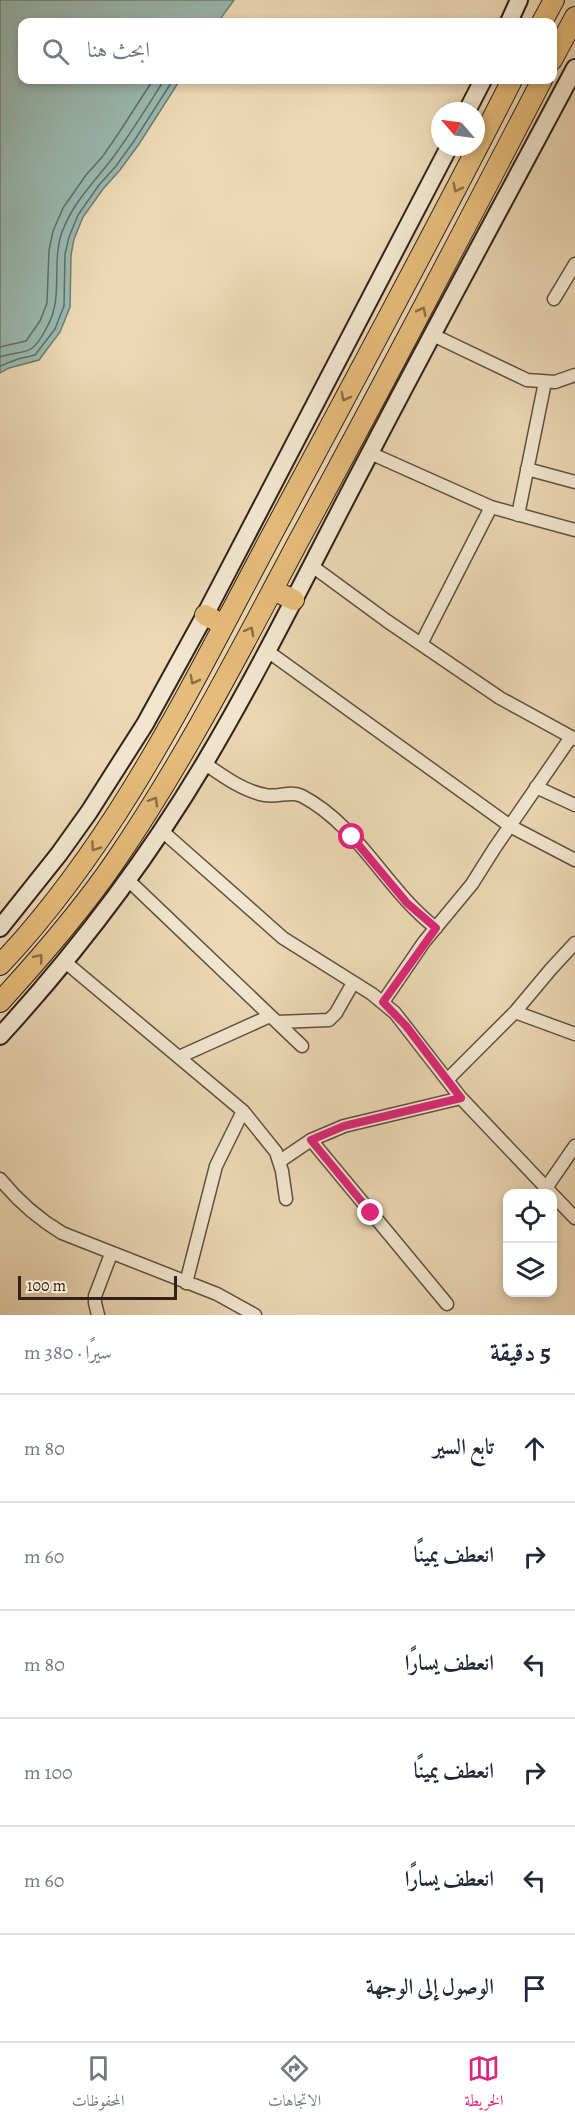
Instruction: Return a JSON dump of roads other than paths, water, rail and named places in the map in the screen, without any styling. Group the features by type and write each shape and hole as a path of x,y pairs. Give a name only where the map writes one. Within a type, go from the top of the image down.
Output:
{"highway":[{"path":"534,18 541,0"},
{"path":"544,18 554,0"},
{"path":"557,51 575,17"},
{"path":"0,964 56,900 94,848 163,739 444,216 510,84"},
{"path":"0,1002 75,915 133,835 184,750 293,553 540,84"},
{"path":"401,350 392,346 389,336 435,248 444,216"},
{"path":"293,553 309,499 369,386 369,378 359,371"},
{"path":"273,590 294,600"},
{"path":"204,615 224,625"}],"main road":[{"path":"511,18 519,0"},
{"path":"0,1036 64,961 127,879 204,764 294,600 575,68"},
{"path":"472,102 481,84"},
{"path":"0,928 59,854 145,724 443,156"}],"street":[{"path":"554,299 575,264"},
{"path":"433,335 527,380 544,382 567,380 575,375"},
{"path":"518,515 544,382"},
{"path":"370,453 491,507 575,530"},
{"path":"527,470 575,482"},
{"path":"421,644 491,507"},
{"path":"312,566 500,698 573,738 536,787 472,884 436,928 383,1002"},
{"path":"266,650 510,826 575,860"},
{"path":"204,764 257,793 275,796 294,794 318,808 344,827 407,903 436,928"},
{"path":"536,787 575,806"},
{"path":"161,830 283,938 383,1002 406,1026 461,1098 547,1189"},
{"path":"127,879 302,1046"},
{"path":"447,1080 515,1012 575,943"},
{"path":"64,961 243,1111 270,1143 279,1161 286,1199"},
{"path":"179,1057 274,1019 329,1020 336,1013 354,982"},
{"path":"515,1012 575,1034"},
{"path":"279,1161 311,1140 344,1126 461,1098"},
{"path":"186,1282 216,1166 243,1111"},
{"path":"311,1140 447,1304"},
{"path":"552,1189 575,1146"},
{"path":"0,1179 24,1206 42,1221 62,1233 217,1294 255,1315"},
{"path":"557,1199 575,1218"},
{"path":"98,1315 95,1296 111,1254"}],"water":[{"path":"0,0 234,0 221,18 18,18 18,84 177,84 139,144 83,217 74,239 71,255 70,307 60,332 39,360 9,368 0,373"}]}
